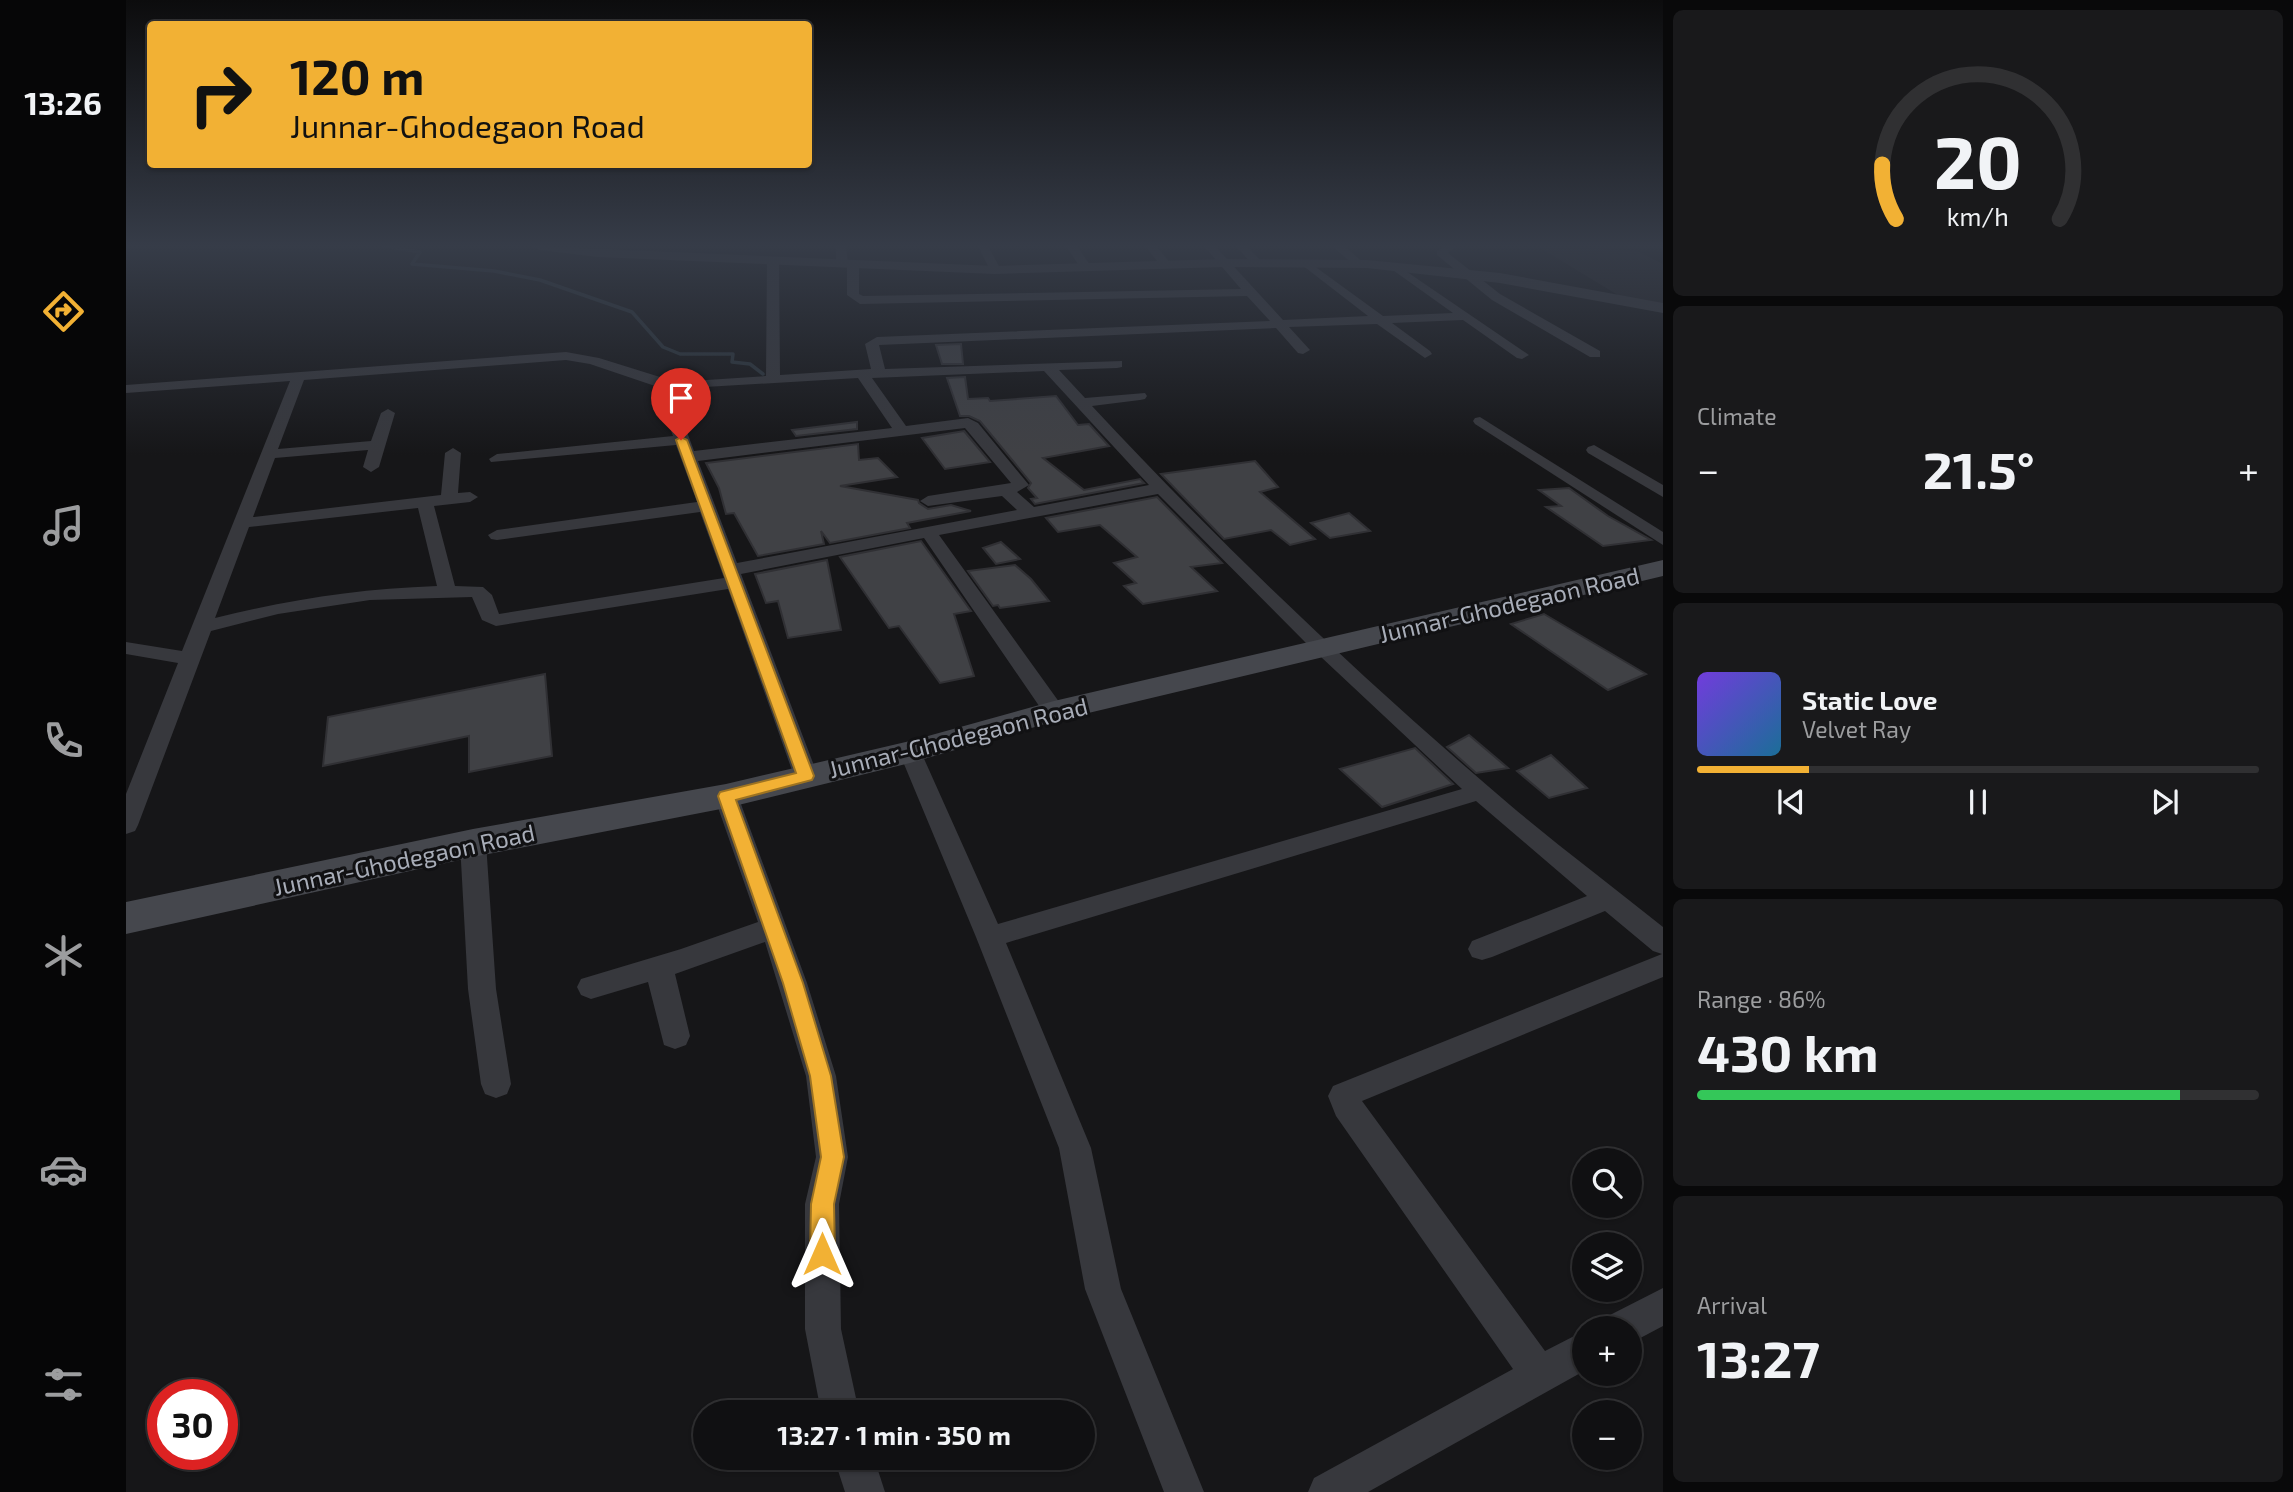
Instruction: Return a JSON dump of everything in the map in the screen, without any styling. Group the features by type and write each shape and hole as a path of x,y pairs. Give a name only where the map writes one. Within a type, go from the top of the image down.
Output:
{"main road":[{"name":"Junnar-Ghodegaon Road","path":"126,918 473,844 726,796 910,752 1054,711 1663,568"}],"street":[{"path":"773,316 773,378"},
{"path":"1271,316 1303,350"},
{"path":"1376,316 1425,354"},
{"path":"126,389 566,356 676,386 879,373 1279,324 1466,316 1521,355"},
{"path":"1528,316 1595,354"},
{"path":"879,373 872,344 877,341 1117,364"},
{"path":"1025,354 1081,403 1161,488 1322,648 1479,792 1663,943"},
{"path":"862,374 901,430"},
{"path":"126,825 298,377"},
{"path":"662,384 806,776"},
{"path":"1081,403 1140,396"},
{"path":"371,467 388,413"},
{"path":"1480,421 1663,540"},
{"path":"496,459 685,449 959,423 973,426 1021,485 1006,491 928,501"},
{"path":"269,454 377,445"},
{"path":"1594,450 1663,492"},
{"path":"449,500 453,453"},
{"path":"202,627 278,608 370,594 447,590 476,591 482,595 489,616 496,620 732,576 928,532 1161,488"},
{"path":"1006,491 1030,513"},
{"path":"242,523 470,497"},
{"path":"425,503 447,590"},
{"path":"497,535 706,506"},
{"path":"928,532 1054,711"},
{"path":"126,648 190,659"},
{"path":"910,752 990,937 1076,1148 1103,1289 1184,1492"},
{"path":"990,937 1479,792"},
{"path":"726,796 821,1076 832,1157 822,1204 823,1329 838,1400"},
{"path":"473,844 482,989 496,1084"},
{"path":"1482,949 1609,898"},
{"path":"591,986 659,967 773,928"},
{"path":"1541,1374 1347,1106 1344,1096 1663,965"},
{"path":"659,967 675,1036"},
{"path":"1642,1318 1663,1306"},
{"path":"1328,1492 1572,1357"},
{"path":"858,1470 865,1492"}],"building":[{"path":"961,344 963,364 942,364 936,345"},
{"path":"965,377 968,399 988,398 990,401 1056,396 1078,425 1089,424 1109,446 1043,458 1084,490 1140,479 1144,483 1035,504 1031,499 1037,498 1028,488 1031,483 980,421 969,416 960,416 947,378"},
{"path":"857,422 857,429 796,436 792,430"},
{"path":"964,431 990,462 945,469 922,438"},
{"path":"858,444 859,460 878,458 897,477 840,486 918,500 928,509 951,505 971,511 907,523 910,528 830,543 821,531 824,544 758,556 734,513 726,514 719,488 706,463"},
{"path":"1255,461 1278,487 1260,492 1315,539 1290,545 1271,530 1224,539 1161,474"},
{"path":"1569,488 1608,516 1651,540 1603,546 1546,507 1561,506 1539,490"},
{"path":"1157,497 1222,563 1191,567 1217,591 1143,604 1124,586 1136,583 1114,563 1137,557 1100,525 1058,532 1046,518"},
{"path":"1349,513 1370,531 1330,538 1311,523"},
{"path":"921,541 971,611 954,614 974,676 940,683 899,626 889,628 840,557"},
{"path":"1001,542 1020,559 996,564 983,548"},
{"path":"827,560 841,630 788,638 778,601 766,603 755,574"},
{"path":"1015,565 1049,601 1000,608 998,605 993,606 968,571"},
{"path":"1544,614 1646,674 1608,690 1511,624"},
{"path":"545,674 552,756 469,772 469,736 323,766 328,717"},
{"path":"1469,735 1508,768 1476,773 1447,747"},
{"path":"1415,748 1453,784 1382,807 1340,769"},
{"path":"1551,755 1587,788 1549,798 1517,771"}],"waterway":[{"path":"635,316 663,347 680,354 733,354 732,362 750,364 763,374"}],"route":[{"path":"681,440 806,776 726,796 793,983 821,1076 832,1157 822,1204 822,1254"}]}
